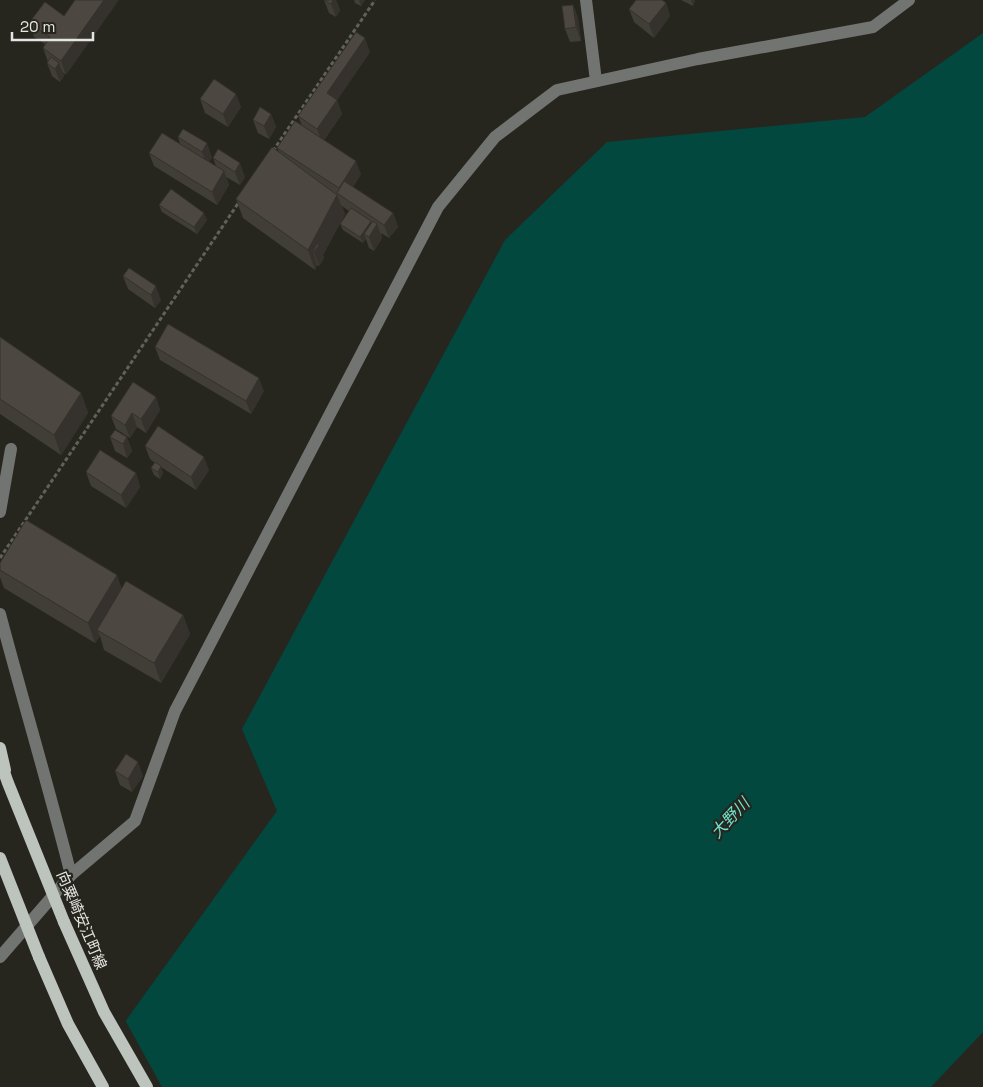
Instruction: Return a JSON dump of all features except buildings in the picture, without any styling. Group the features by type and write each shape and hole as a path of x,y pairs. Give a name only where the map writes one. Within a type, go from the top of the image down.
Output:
{"main road":[{"path":"0,748 8,783"},
{"name":"向粟崎安江町線","path":"0,761 64,922 104,1012 146,1087"},
{"path":"0,858 68,1024 103,1087"}],"street":[{"path":"586,0 596,82"},
{"path":"0,957 71,875 135,821 175,711 438,207 495,137 557,90 698,59 873,27 909,0"},
{"path":"0,512 11,449"},
{"path":"0,614 71,875"}],"path":[{"path":"270,156 375,0"},
{"path":"0,558 242,197"}],"water":[{"name":"大野川","path":"983,33 983,1032 931,1087 79,1087 277,811 242,729 505,240 607,142 865,117"}],"pier":[{"path":"124,1018 162,1087 77,1087 77,1086"}]}
